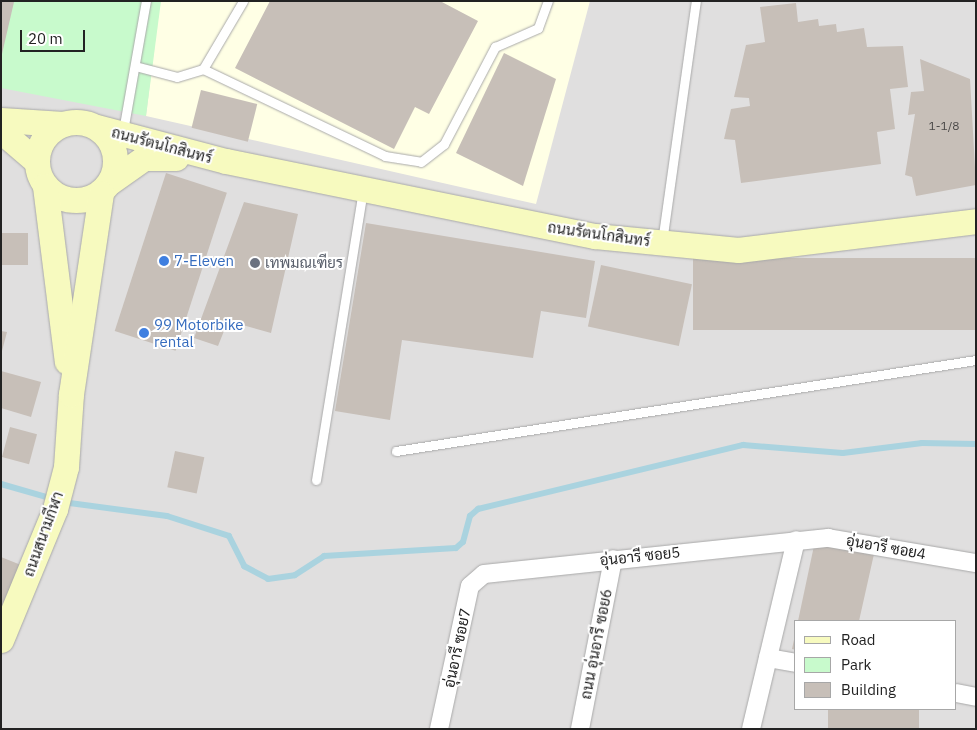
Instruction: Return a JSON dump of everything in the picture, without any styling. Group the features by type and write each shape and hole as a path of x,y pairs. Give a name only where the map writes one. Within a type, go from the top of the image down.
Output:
{"street":[{"path":"1,120 97,128 113,146 116,158 106,187 68,200 45,186 36,161 1,131"},
{"path":"36,161 44,138 63,124"},
{"name":"ถนนรัตนโกสินทร์","path":"97,128 226,162 595,236 738,250 976,221"},
{"name":"ถนนรัตนโกสินทร์","path":"106,187 126,166 152,156 226,162"},
{"name":"ถนนสนามกีฬา","path":"45,186 71,394"},
{"name":"ถนนสนามกีฬา","path":"1,640 55,509 66,467 71,394 106,187"},
{"path":"751,729 796,540"},
{"name":"อุ่นอารี ซอย5","path":"484,574 796,540"},
{"name":"อุ่นอารี ซอย4","path":"796,540 852,540 976,563"},
{"name":"ถนน อุ่นอารี ซอย6","path":"580,729 613,559"},
{"name":"อุ่นอารี ซอย7","path":"439,729 470,586 484,574"},
{"path":"768,658 794,663"},
{"path":"957,693 976,697"}],"lane":[{"path":"122,134 146,1"},
{"path":"203,69 244,1"},
{"path":"135,66 176,77 203,69 385,156 421,162 444,144 495,47 538,28 548,1"},
{"path":"662,242 696,1"},
{"path":"316,480 363,189"},
{"path":"396,451 976,360"}],"shaded area":[{"path":"1,1 976,1 976,729 1,729"},
{"path":"160,1 590,1 536,204 146,116"}],"green space":[{"path":"1,1 161,1 146,116 1,88"}],"building":[{"path":"1,1 14,2 2,54 1,54"},
{"path":"270,1 440,1 478,21 429,114 415,107 394,149 235,68"},
{"path":"796,3 798,22 818,19 819,26 836,24 837,32 864,28 867,47 903,46 908,87 890,89 895,129 877,132 881,164 741,183 735,140 724,139 731,109 750,106 749,98 734,97 746,45 765,42 760,7"},
{"path":"504,53 556,79 523,186 456,153"},
{"path":"920,59 970,79 976,185 916,196 912,177 905,175 915,114 908,115 911,92 924,91"},
{"path":"201,90 257,104 248,142 192,128"},
{"path":"166,173 227,193 176,351 115,331"},
{"name":"เทพมณเฑียร","path":"244,202 298,214 271,333 228,321 218,346 194,338"},
{"path":"366,223 595,261 586,318 541,311 533,358 402,340 390,420 335,411"},
{"path":"1,233 28,233 28,265 1,265"},
{"path":"693,258 976,258 976,330 693,330"},
{"path":"601,265 692,284 679,346 588,327"},
{"path":"1,331 7,332 2,351 1,351"},
{"path":"1,371 41,382 31,417 1,408"},
{"path":"10,427 37,434 29,464 2,457"},
{"path":"175,451 204,457 197,493 167,487"},
{"path":"815,541 874,554 859,620 798,620"},
{"path":"1,557 21,565 1,611"},
{"path":"828,710 919,710 919,729 828,729"}],"waterway":[{"path":"62,502 167,516 229,536 244,566 268,579 295,575 324,556 456,548 463,542 470,516 478,509 743,445 843,453 922,443 976,444"},
{"path":"1,484 53,499"}],"place":[{"name":"7-Eleven","path":"164,261"},
{"name":"เทพมณเฑียร","path":"255,263"},
{"name":"99 Motorbike rental","path":"144,333"}]}
